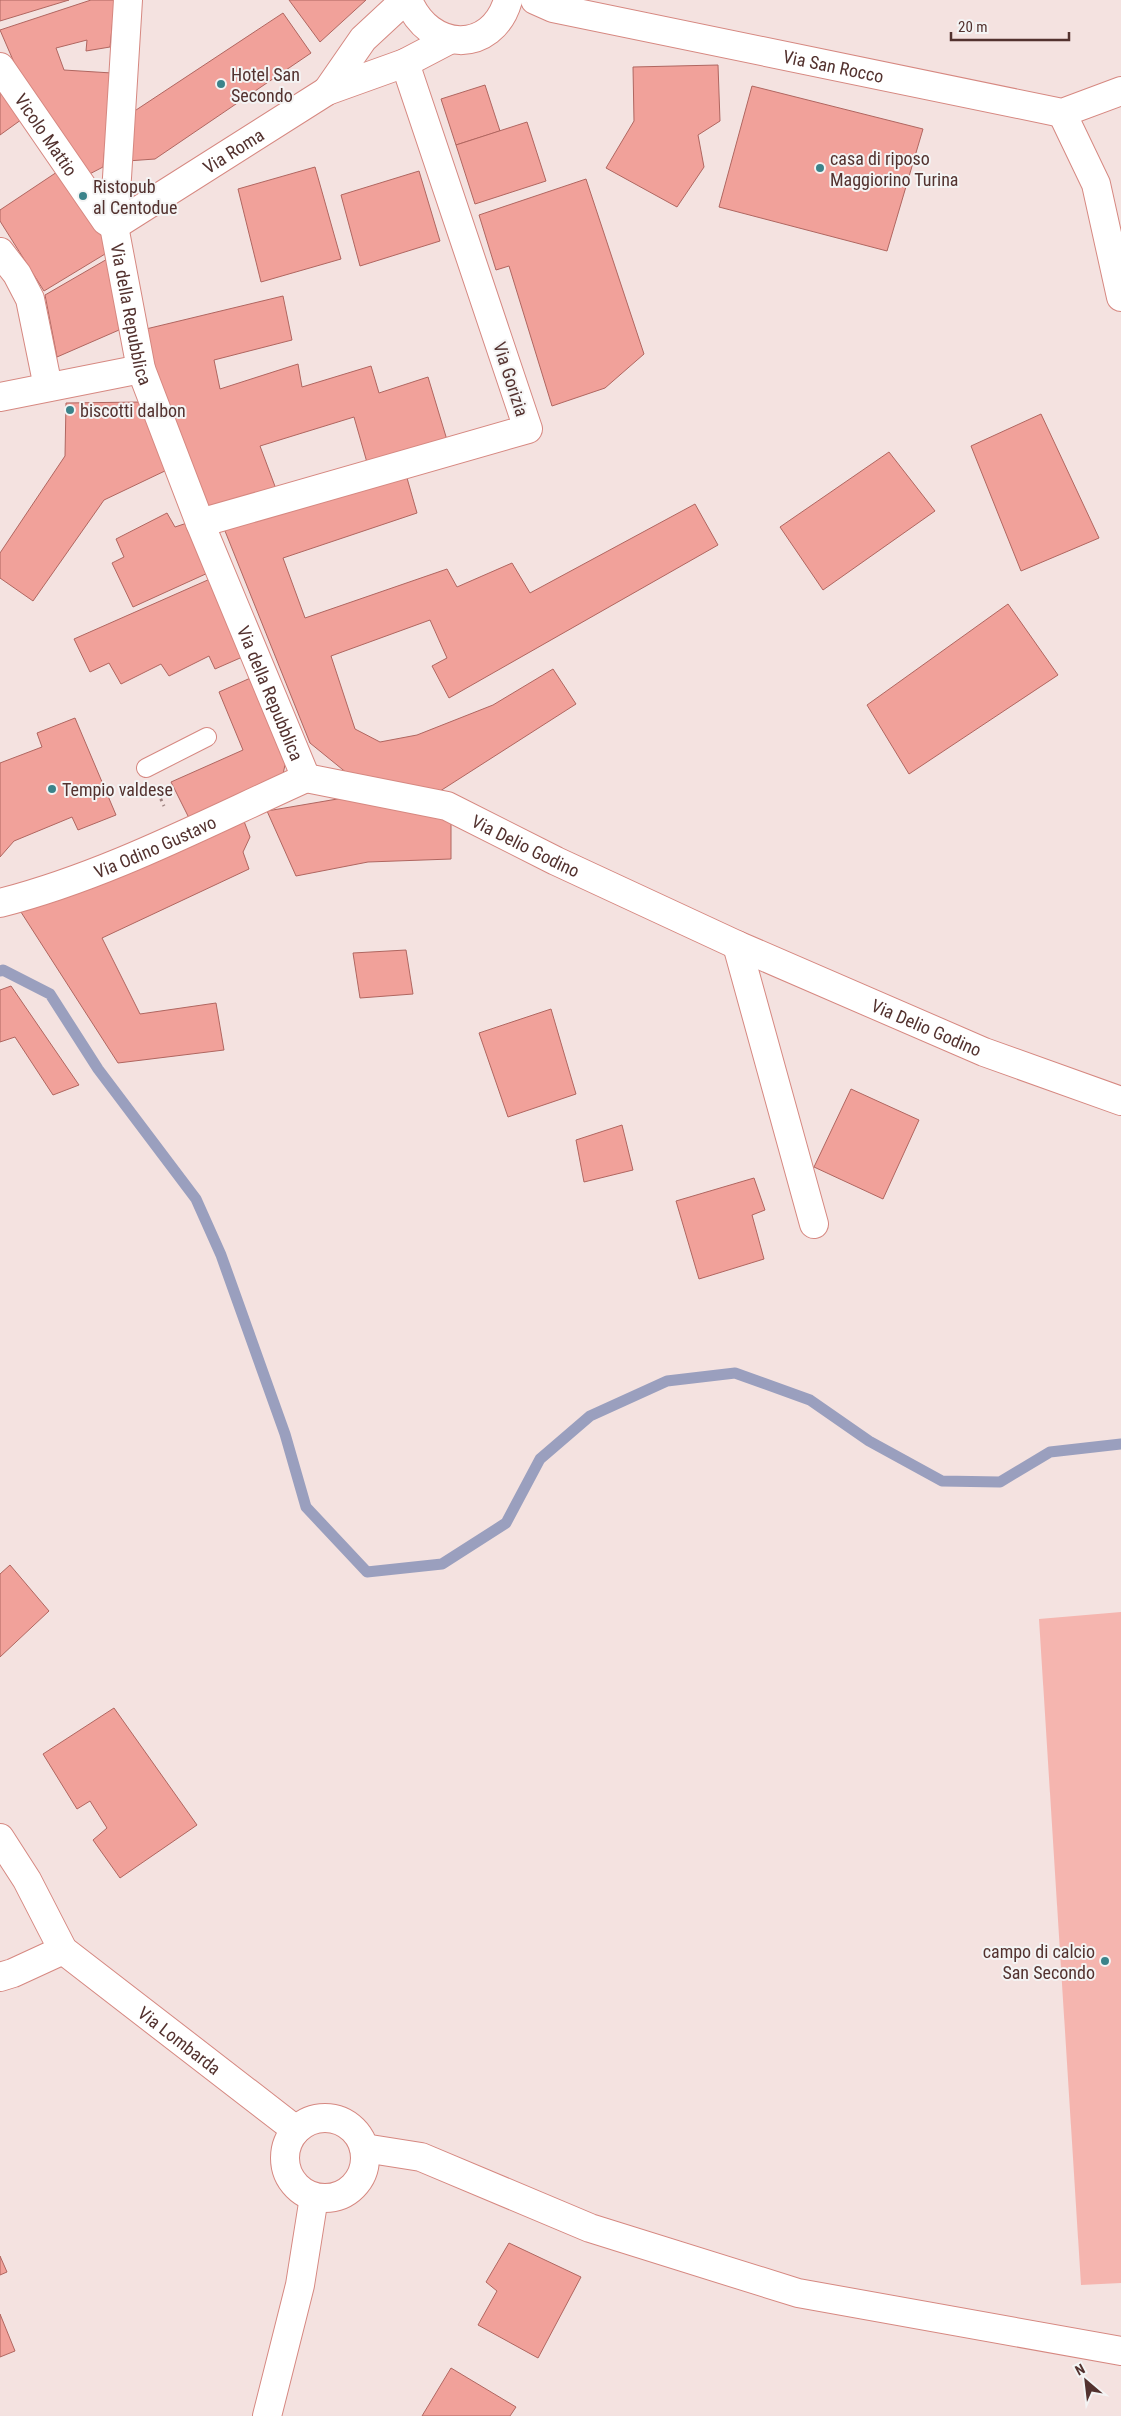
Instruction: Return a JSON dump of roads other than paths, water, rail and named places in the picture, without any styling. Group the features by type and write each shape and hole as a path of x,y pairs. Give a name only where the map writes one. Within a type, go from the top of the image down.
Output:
{"street":[{"name":"Via della Repubblica","path":"128,0 114,226 140,369 200,522 306,778"},
{"name":"Via Roma","path":"326,90 363,38 406,0"},
{"path":"406,0 414,15 423,26 435,35 449,40 464,40 478,36 491,28 505,8 540,3"},
{"name":"Via San Rocco","path":"540,3 1062,113"},
{"name":"Via Roma","path":"114,226 326,90 405,63 449,40"},
{"name":"Via Gorizia","path":"200,522 528,429 405,63"},
{"name":"Vicolo Mattio","path":"0,67 106,220 114,226"},
{"path":"1121,91 1062,113 1096,184 1121,297"},
{"path":"0,252 17,274 30,299 48,387"},
{"path":"0,397 140,369"},
{"name":"Via Odino Gustavo","path":"0,903 36,894 178,836 306,778"},
{"name":"Via Delio Godino","path":"306,778 446,806 556,861 737,945 984,1052 1121,1101"},
{"path":"737,945 814,1224"},
{"name":"Via Lombarda","path":"0,1838 27,1880 63,1950 296,2130"},
{"path":"0,1976 12,1973 63,1950"},
{"path":"317,2118 341,2121 359,2137 364,2148 365,2160 357,2182 337,2196 314,2197 301,2190 292,2181 286,2168 284,2154 288,2141 296,2130 306,2122 317,2118"},
{"path":"364,2148 421,2158 590,2228 798,2293 1121,2351"},
{"path":"267,2416 300,2285 314,2197"}],"lane":[{"path":"146,768 207,737"}],"waterway":[{"path":"0,971 3,970 50,994 98,1069 196,1199 221,1255 285,1434 306,1507 367,1572 442,1564 506,1523 540,1459 590,1416 667,1381 735,1373 810,1400 869,1441 942,1481 1000,1482 1050,1452 1121,1444"}],"place":[{"name":"Hotel San Secondo","path":"221,84"},
{"name":"casa di riposo Maggiorino Turina","path":"820,168"},
{"name":"Ristopub al Centodue","path":"83,196"},
{"name":"biscotti dalbon","path":"70,410"},
{"name":"Tempio valdese","path":"52,789"},
{"name":"campo di calcio San Secondo","path":"1105,1961"}]}
